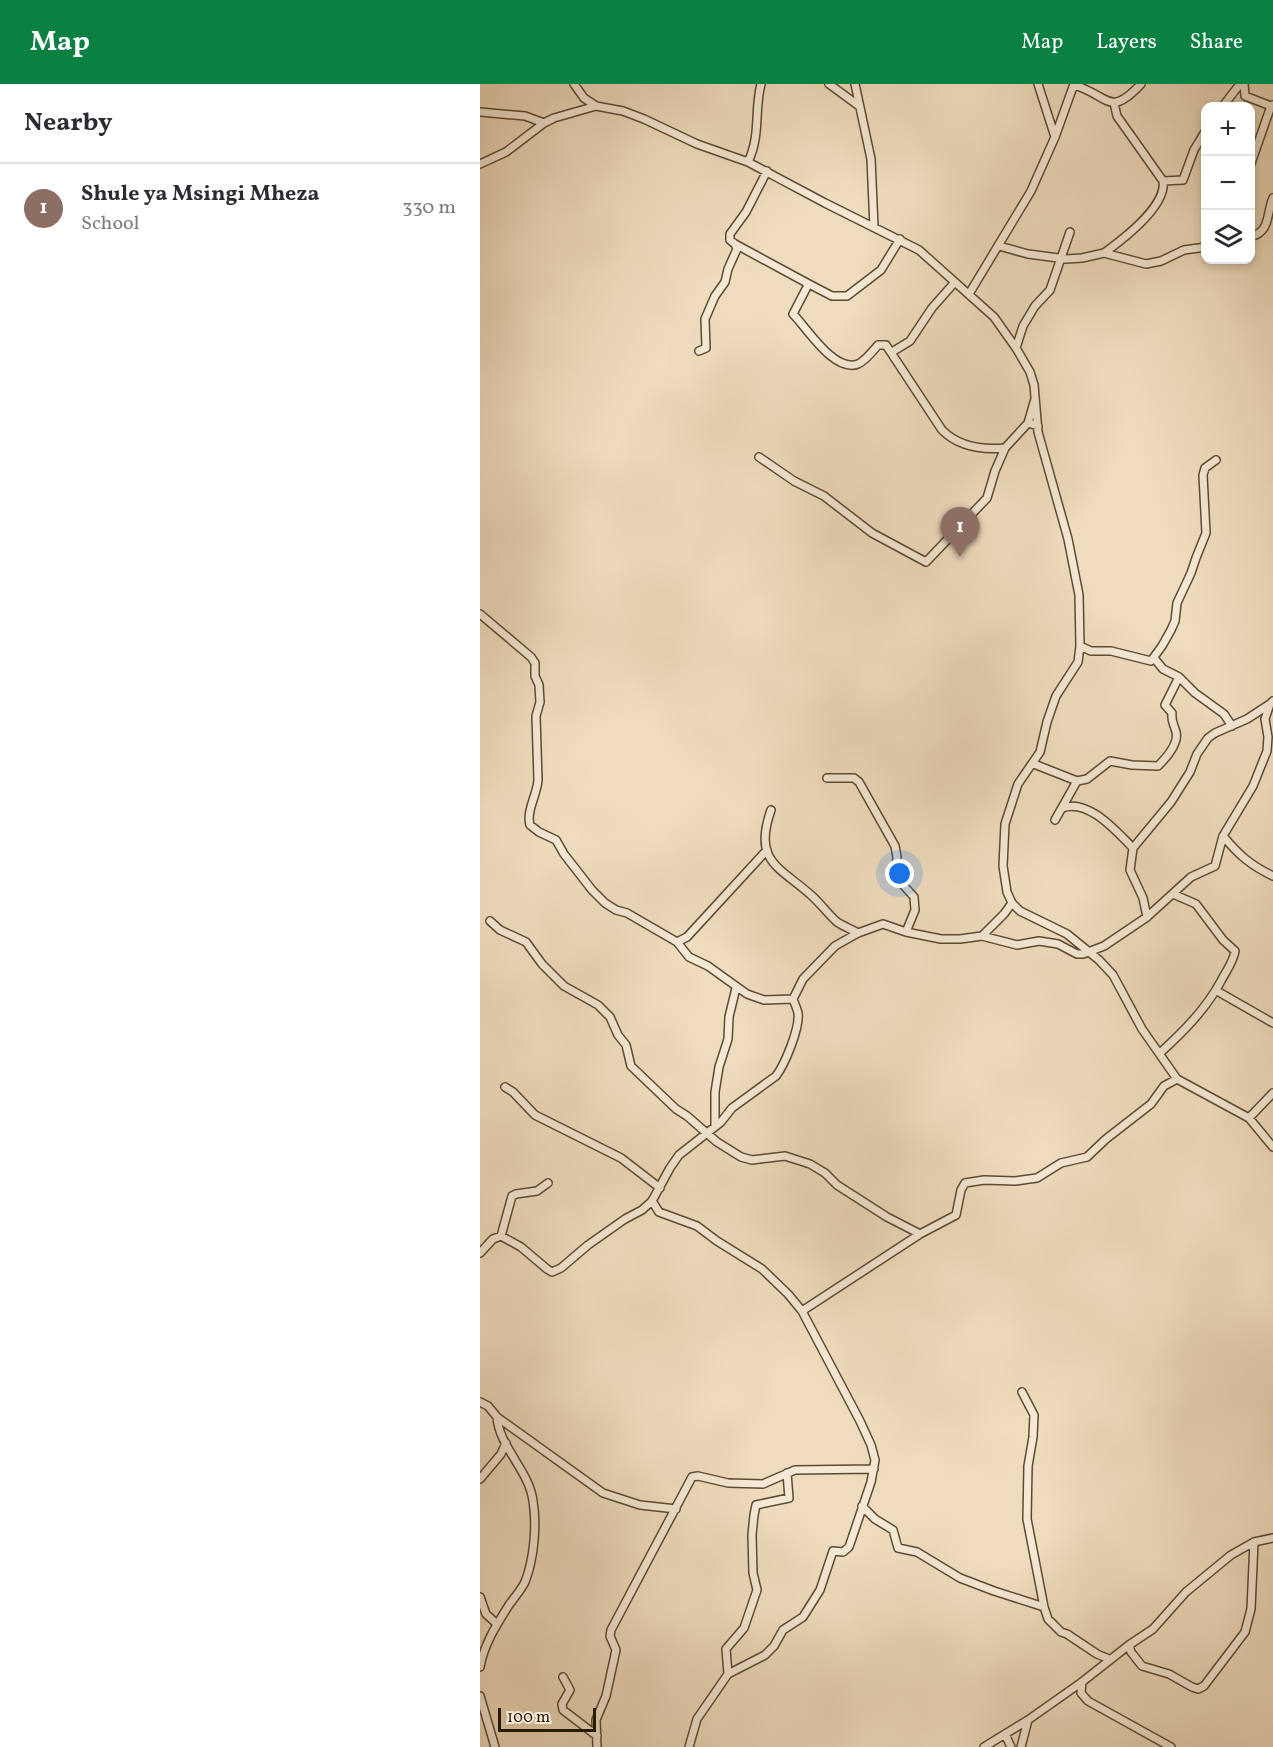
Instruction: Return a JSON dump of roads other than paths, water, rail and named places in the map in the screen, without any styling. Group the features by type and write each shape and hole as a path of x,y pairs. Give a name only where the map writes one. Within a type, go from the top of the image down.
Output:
{"street":[{"path":"574,84 584,98 596,106 633,115 697,144 748,162 919,250 994,317 1016,348 1030,372 1036,396 1043,452 1068,539 1079,595 1080,646 1078,662 1056,696 1040,752 1034,764 1018,784 1005,825 1003,866 1007,892 1012,903 1028,916 1067,934 1099,960 1113,975 1142,1029 1177,1079 1249,1118 1273,1147"},
{"path":"748,162 758,130 758,99 761,84"},
{"path":"829,84 859,106"},
{"path":"855,84 871,159 874,227"},
{"path":"1038,84 1055,137"},
{"path":"969,294 1031,190 1055,137 1074,85 1114,103 1122,102 1142,84"},
{"path":"1242,84 1245,96 1272,105 1254,156"},
{"path":"1226,102 1242,84"},
{"path":"999,246 1028,254 1082,258 1104,253 1140,224 1161,196 1164,189 1163,182 1117,116 1114,103"},
{"path":"480,164 506,152 554,118 596,106"},
{"path":"480,112 525,116 544,123"},
{"path":"1163,182 1183,180 1201,138"},
{"path":"767,171 746,212 730,234 730,240 832,296 847,296 881,270 900,239"},
{"path":"1255,236 1265,229 1273,198"},
{"path":"1016,348 1023,326 1035,306 1050,290 1070,232"},
{"path":"699,351 706,348 705,319 715,296 725,282 728,269 736,254 735,244"},
{"path":"1104,253 1146,264 1161,261 1184,250 1201,248"},
{"path":"892,352 910,341 932,308 955,282"},
{"path":"807,283 793,314 825,351 850,366 859,364 882,344 886,345 942,430 951,439 984,450 1005,448"},
{"path":"759,457 794,481 824,496 872,534 926,561 987,498 1005,448 1028,423 1036,396"},
{"path":"1028,423 1038,426"},
{"path":"1080,646 1091,651 1111,651 1146,661 1154,658 1175,621 1177,603 1206,533 1203,475 1205,468 1216,460"},
{"path":"480,614 531,657 535,663 540,702 536,716 538,789 529,815 530,825 556,840 564,855 605,903 616,910 627,913 676,942 689,957 708,966 747,994 764,1000 793,999"},
{"path":"1154,658 1162,669 1179,677 1224,714 1232,726"},
{"path":"1034,764 1077,781 1087,779 1110,761 1156,766 1163,761 1177,739 1176,731 1171,723 1172,713 1165,705 1179,677"},
{"path":"1147,917 1143,898 1130,870 1133,848 1171,802 1208,738 1247,719 1271,703"},
{"path":"1265,719 1271,703"},
{"path":"501,1236 521,1247 552,1272 561,1268 588,1245 624,1219 635,1215 652,1201 679,1155 721,1122 732,1108 776,1076 798,1026 798,1013 793,999 803,979 836,946 858,933 883,924 906,932 951,939 982,936 1017,945 1039,941 1058,944 1077,954 1104,946 1147,917 1191,877 1215,866 1223,836 1253,786 1267,751 1268,737 1265,719 1259,710"},
{"path":"827,778 854,778 859,782 895,846 896,877 914,897 915,910 906,932"},
{"path":"1055,820 1077,781"},
{"path":"1062,808 1072,805 1102,818 1133,848"},
{"path":"771,810 765,829 766,850 777,868 803,887 838,922 858,933"},
{"path":"1223,836 1239,855 1253,866 1273,876"},
{"path":"676,942 687,937 766,850"},
{"path":"1160,1053 1217,992 1235,955 1234,948 1223,940 1196,904 1173,894"},
{"path":"982,936 1012,903"},
{"path":"490,921 500,930 526,942 542,964 564,986 598,1005 610,1017 618,1035 626,1045 631,1066 675,1109 727,1149 752,1160 785,1156 810,1164 887,1217 920,1234"},
{"path":"715,1126 715,1092 719,1067 728,1039 729,1017 736,988"},
{"path":"1217,992 1273,1023"},
{"path":"802,1311 920,1234 956,1215 961,1190 965,1183 1037,1178 1061,1163 1087,1157 1151,1104 1164,1086 1177,1079"},
{"path":"505,1087 513,1092 535,1115 621,1158 660,1188"},
{"path":"1249,1118 1273,1093"},
{"path":"501,1236 512,1196 537,1191 548,1183"},
{"path":"652,1201 658,1212 697,1226 762,1269 788,1294 802,1311 868,1437 875,1460 849,1547 843,1552 833,1551 820,1590 803,1617 783,1630 774,1646 765,1654 728,1674 697,1719 689,1747"},
{"path":"480,1253 494,1239 501,1236"},
{"path":"1022,1392 1034,1415 1028,1467 1028,1519 1044,1607 1048,1619 1061,1632 1109,1659"},
{"path":"480,1402 488,1406 497,1417 603,1493 640,1505 676,1509"},
{"path":"480,1667 482,1654 497,1624 524,1583 531,1558 534,1519 533,1499 524,1473 497,1425 497,1417"},
{"path":"480,1479 501,1454 506,1443"},
{"path":"597,1747 596,1720 606,1695 616,1650 610,1636 611,1630 692,1477 698,1476 728,1483 763,1484 787,1473 812,1470 874,1469"},
{"path":"728,1674 726,1649 744,1628 757,1590 753,1573 756,1505 789,1498 787,1473"},
{"path":"862,1506 875,1519 892,1530 898,1548 917,1552 960,1578 994,1592 1044,1607"},
{"path":"984,1747 1028,1720 1153,1629 1186,1592 1232,1555 1254,1542 1273,1538"},
{"path":"1129,1645 1131,1652 1142,1666 1169,1674 1192,1688 1198,1689 1204,1686 1245,1632 1251,1609 1254,1542"},
{"path":"480,1597 486,1614 497,1624"},
{"path":"563,1677 570,1690 562,1704 563,1710 597,1736"},
{"path":"1082,1682 1081,1693 1088,1701 1170,1747"},
{"path":"480,1696 495,1747"},
{"path":"480,1725 486,1715"},
{"path":"1021,1747 1028,1720"},
{"path":"1005,1734 1011,1747"}],"place":[{"name":"Shule ya Msingi Mheza","path":"960,557"}]}
